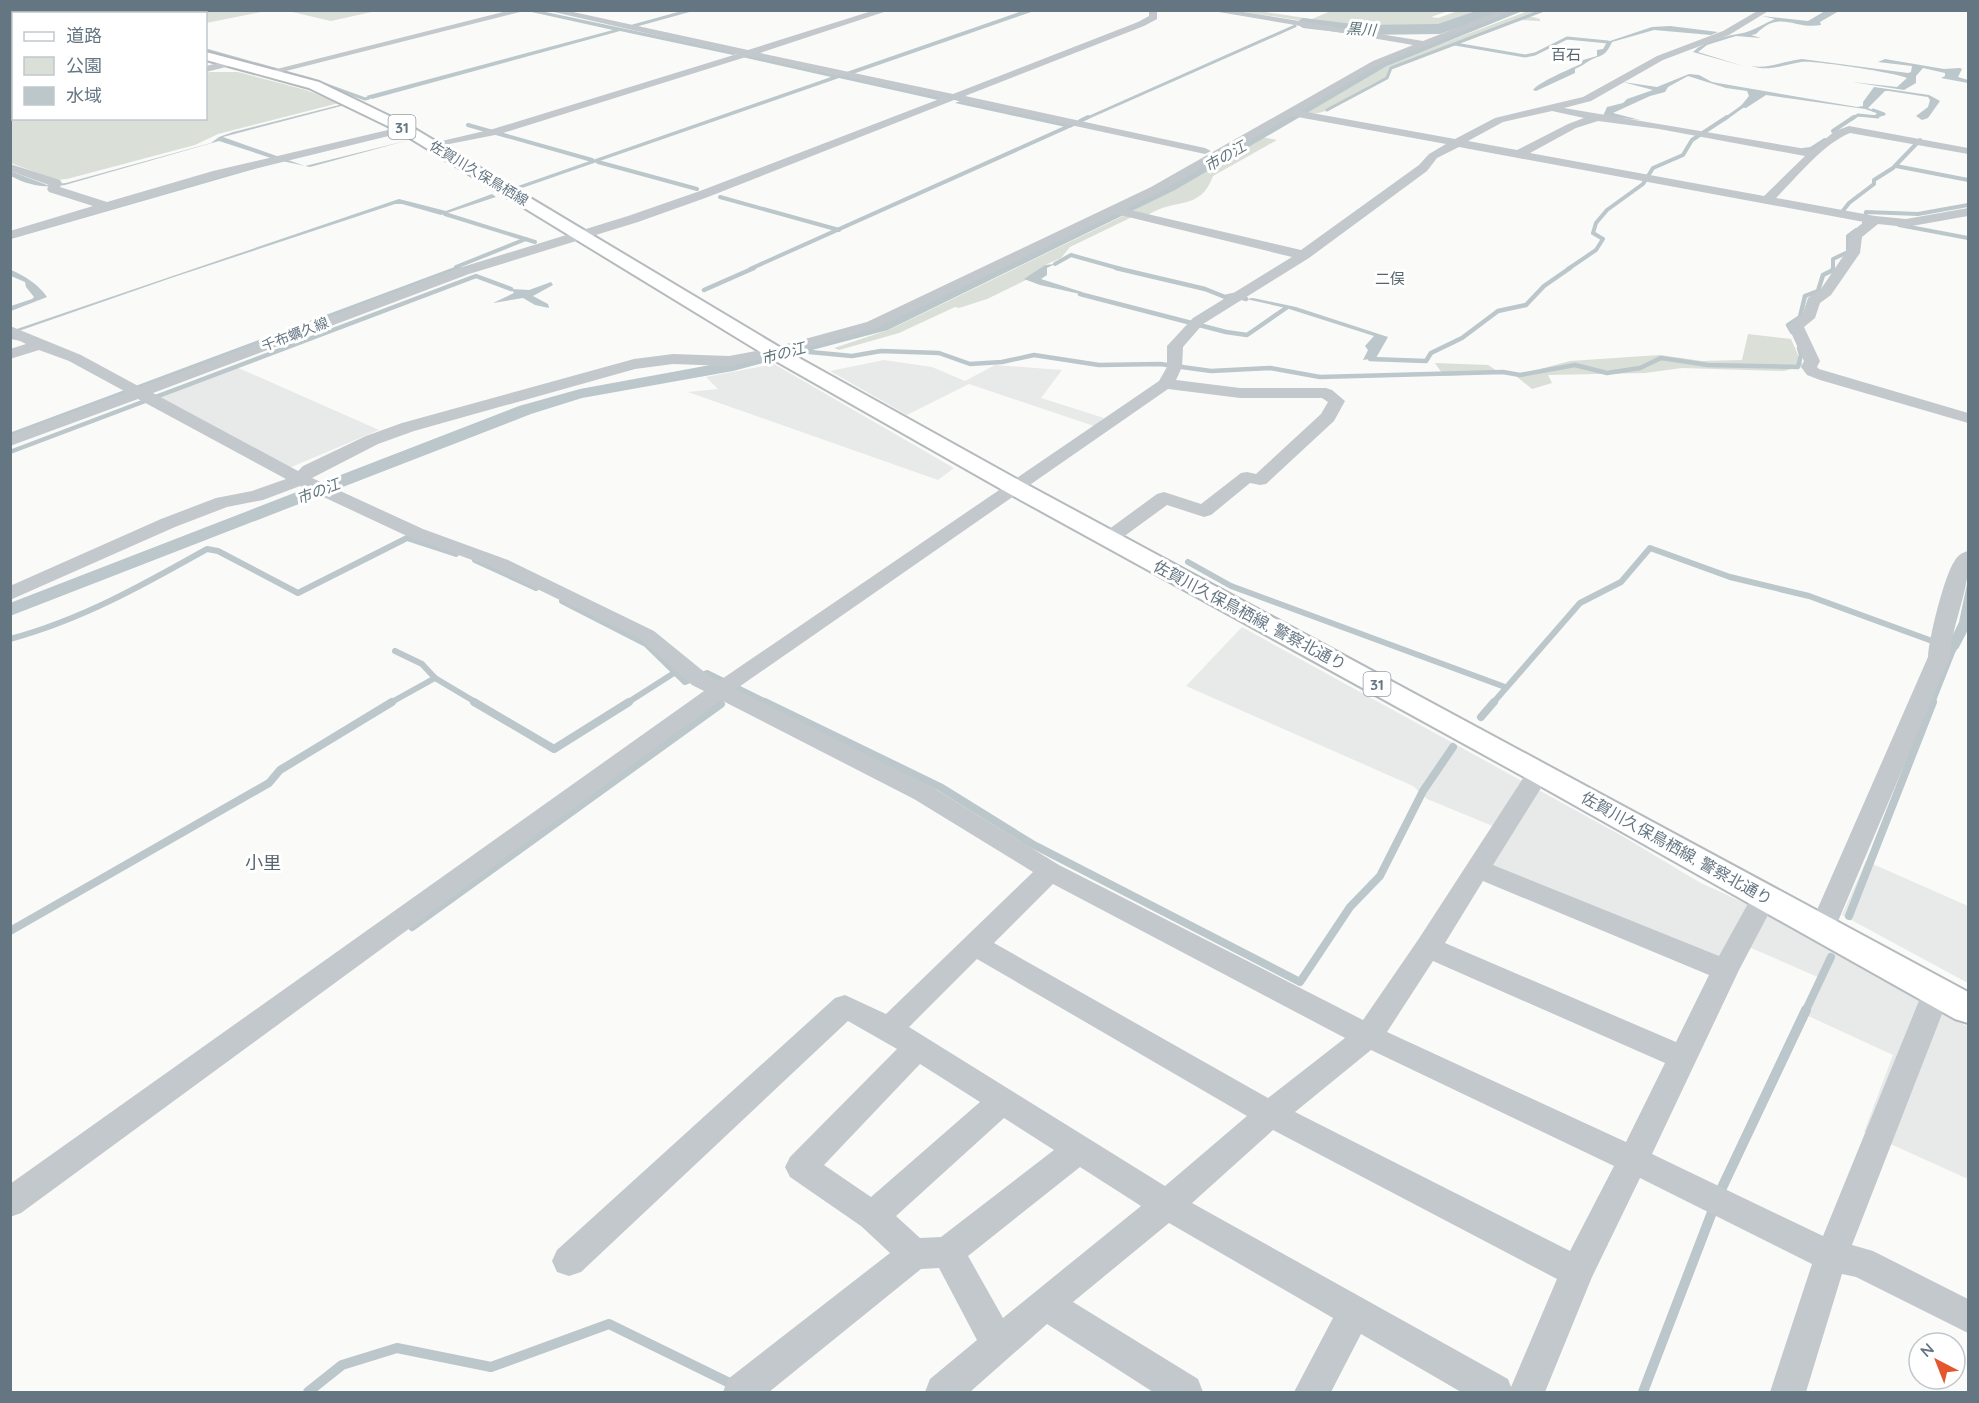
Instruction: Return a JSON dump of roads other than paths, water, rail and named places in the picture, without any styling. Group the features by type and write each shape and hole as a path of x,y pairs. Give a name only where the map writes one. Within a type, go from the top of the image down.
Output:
{"main road":[{"name":"佐賀川久保鳥栖線","path":"207,56 275,71 351,101 405,129 581,234"},
{"name":"佐賀川久保鳥栖線, 警察北通り","path":"581,234 780,355 1016,488 1823,927 1968,1009"}],"street":[{"path":"275,71 524,10"},
{"path":"549,10 1205,151"},
{"path":"433,146 493,132 886,10"},
{"name":"千布蠣久線","path":"10,441 464,271 704,194 1150,21 1154,17 1154,10"},
{"path":"1211,10 1424,44"},
{"path":"315,485 309,470 372,440 408,427 519,398 602,372 673,359 729,361 780,355 872,325 1155,190 1376,63 1511,10"},
{"path":"10,1203 711,681 1016,488 1171,372 1175,346 1196,323 1304,255 1423,168 1433,156 1508,116 1572,103 1602,92 1660,58 1726,33 1766,10"},
{"path":"207,69 231,63"},
{"path":"1549,107 1597,118 1702,133 1814,154"},
{"path":"1290,112 1868,219 1906,224 1968,212"},
{"path":"1517,155 1572,126 1597,118"},
{"path":"10,235 277,159 405,129"},
{"path":"1767,200 1814,154 1839,133 1849,129 1968,151"},
{"path":"10,167 108,207"},
{"path":"1113,209 1267,248 1304,255"},
{"path":"1868,219 1856,236 1853,253 1826,292 1813,301 1810,315 1796,326 1812,361 1809,367 1813,372 1826,377 1968,418"},
{"path":"14,331 40,345 75,358 139,394 315,485 416,533 501,564 647,635 711,681 923,793 1050,871 1368,1036 1718,1199 1831,1257 1861,1262 1968,1317"},
{"path":"10,354 40,345"},
{"path":"1108,539 1164,498 1204,511 1247,477 1260,480 1328,417 1337,401 1326,393 1240,393 1171,372"},
{"path":"10,594 168,523 223,502 315,485"},
{"path":"1823,927 1939,657 1940,644 1962,564 1968,557"},
{"path":"943,1392 1045,1304 1167,1205 1270,1114 1368,1036 1428,947 1539,772"},
{"path":"1477,867 1725,970"},
{"path":"889,1029 1050,871"},
{"path":"1527,1392 1577,1272 1725,970 1765,896"},
{"path":"975,945 1270,1114 1577,1272"},
{"path":"1428,947 1683,1058"},
{"path":"1788,1392 1831,1257 1936,991"},
{"path":"569,1261 845,1006 889,1029 1167,1205 1495,1392"},
{"path":"914,1254 873,1216 801,1167 918,1047"},
{"path":"873,1216 1002,1101"},
{"path":"746,1389 914,1254 948,1252 1079,1149"},
{"path":"948,1252 998,1344"},
{"path":"1045,1304 1185,1392"},
{"path":"1312,1392 1354,1313"}],"water":[{"path":"527,11 541,11 740,53 733,55 620,31 372,99 366,96 613,30"},
{"path":"1022,11 1034,11 847,76 944,97 938,100 839,78 522,188 518,186 831,77 742,57 749,55 838,75"},
{"path":"1825,11 1839,11 1820,22 1821,25 1811,26 1780,21 1751,35 1761,38 1736,36 1707,45 1698,52 1743,66 1693,52 1710,42 1747,32 1775,19 1762,16 1808,21"},
{"path":"1670,26 1718,32 1711,35 1654,30 1612,42 1605,53 1575,69 1575,73 1536,91 1533,90 1581,64 1583,60 1597,56 1597,50 1603,49 1607,42 1652,27"},
{"path":"1802,59 1908,73 1911,72 1912,66 1878,62 1885,59 1944,69 1960,68 1962,69 1958,77 1968,80 1968,83 1941,78 1945,76 1945,73 1923,68 1916,76 1916,83 1904,90 1852,82 1897,87 1907,78 1855,67 1809,62 1770,68 1751,66 1770,66"},
{"path":"1689,74 1699,75 1712,82 1857,107 1863,106 1863,102 1874,87 1929,95 1940,101 1928,118 1922,120 1916,116 1928,107 1930,100 1928,97 1889,91 1885,91 1868,108 1882,114 1878,117 1853,116 1875,116 1877,113 1865,109 1766,95 1746,108 1740,107 1749,96 1747,91 1726,88 1688,76 1668,87 1665,92 1650,96 1613,113 1640,120 1603,116 1607,107 1653,90 1623,82 1657,87"},
{"path":"960,101 1076,125 1070,128 955,103"},
{"path":"345,105 223,137 304,166 282,161 11,239 11,237 277,160 219,141 65,185 44,186 31,184 11,176 10,171 47,185 66,183 211,143 219,137 233,132"},
{"path":"409,140 310,167 305,166"},
{"path":"492,194 496,197 441,215 395,204 13,333 21,341 11,339 11,331 399,199 446,211"},
{"path":"1055,264 1047,268 1047,275 1041,279 1082,292 1080,294 1024,279 1045,265"},
{"path":"11,270 31,281 47,297 11,311 11,306 34,297 25,282 11,276"},
{"path":"551,282 553,285 533,296 548,304 549,308 535,305 523,298 493,303 514,293 511,289 529,290"},
{"path":"1253,298 1296,307 1388,337 1376,358 1363,360 1368,350 1365,346 1374,336 1286,308 1246,299"},
{"path":"1968,579 1968,630 1958,649 1948,645 1959,622"}],"waterway":[{"name":"黒川","path":"102,12 110,10"},
{"path":"633,26 691,10"},
{"name":"黒川","path":"1303,23 1362,30 1440,29 1495,10"},
{"name":"市の江","path":"10,610 525,410 580,394 733,366 883,327 1171,187 1384,64 1521,10"},
{"path":"1327,110 1387,78 1391,68 1544,10"},
{"path":"1085,119 1295,26"},
{"path":"1455,44 1525,56 1535,54 1567,38 1608,42"},
{"path":"207,50 310,79 365,99 369,98"},
{"path":"1725,119 1750,101"},
{"path":"1852,119 1858,115 1878,117 1876,116 1884,114 1873,110"},
{"path":"1080,121 1088,117"},
{"path":"1568,269 1596,250 1603,239 1593,233 1596,223 1607,210 1643,184 1653,168 1683,155 1692,140 1727,117"},
{"path":"1833,131 1854,117"},
{"path":"468,125 592,160"},
{"path":"838,230 1067,127"},
{"path":"1803,150 1811,149 1825,140"},
{"path":"1842,212 1849,203 1874,184 1874,180 1893,168 1920,140"},
{"path":"598,162 697,189"},
{"path":"1896,166 1968,180"},
{"path":"720,197 838,230"},
{"path":"1864,223 1866,212 1918,214 1968,205"},
{"path":"445,214 526,239"},
{"path":"1899,225 1968,238"},
{"path":"750,269 838,230"},
{"path":"1792,332 1788,325 1800,317 1805,296 1818,291 1823,275 1833,270 1833,259 1848,252 1848,236 1856,230"},
{"path":"456,269 459,268 456,267 526,239"},
{"path":"526,239 535,242"},
{"path":"1055,264 1071,255 1121,269"},
{"path":"10,435 458,268"},
{"path":"704,290 754,268"},
{"path":"1116,268 1205,289 1225,297 1234,295 1246,299"},
{"path":"1370,359 1426,361 1431,353 1462,338 1498,311 1526,305 1544,286 1570,268"},
{"path":"10,452 476,276 511,289"},
{"path":"1080,294 1226,332 1247,335 1286,308"},
{"path":"799,351 852,356 881,351 939,353 970,364 1002,362 1034,355 1099,365 1160,364 1211,371 1270,368 1320,377 1503,372 1520,375 1575,365 1607,373 1640,368 1661,358 1708,365 1798,367 1801,355 1799,348"},
{"path":"10,639 87,612 207,549 218,551 298,593 407,538 456,554"},
{"path":"1493,703 1580,603 1621,582 1650,548 1730,577 1809,596 1953,649"},
{"path":"475,560 536,588"},
{"path":"1188,562 1231,586 1505,687"},
{"path":"562,601 646,644 685,682 707,673 768,703"},
{"path":"1953,649 1955,645"},
{"path":"1932,703 1953,649"},
{"path":"395,651 422,664 435,678"},
{"path":"627,703 674,673"},
{"path":"390,703 435,678"},
{"path":"435,678 477,703"},
{"path":"10,931 269,783 280,770 392,702"},
{"path":"474,702 554,749 629,702"},
{"path":"765,702 940,787 1032,844 1300,982 1350,907 1380,876 1423,791 1453,747"},
{"path":"1481,717 1494,702"},
{"path":"1849,916 1933,702"},
{"path":"412,927 721,704"},
{"path":"1805,1012 1831,957"},
{"path":"1719,1194 1806,1010"},
{"path":"1643,1392 1714,1207"},
{"path":"308,1392 342,1365 397,1348 491,1367 609,1324 748,1392"}],"district":[{"name":"百石","path":"1566,54"},
{"name":"二俣","path":"1390,278"},
{"name":"小里","path":"263,862"}]}
